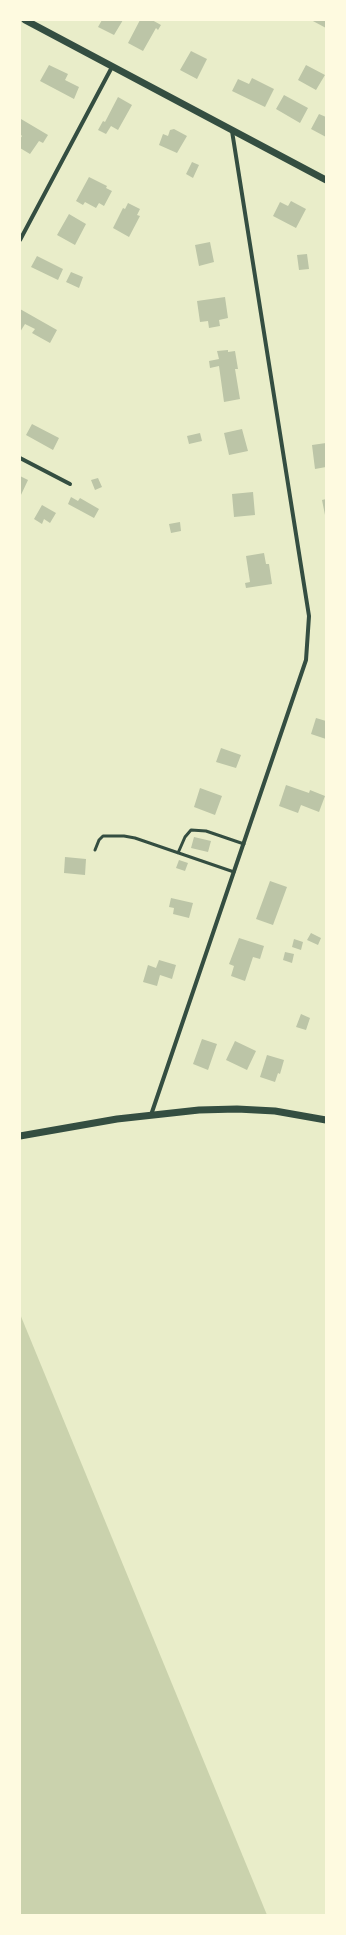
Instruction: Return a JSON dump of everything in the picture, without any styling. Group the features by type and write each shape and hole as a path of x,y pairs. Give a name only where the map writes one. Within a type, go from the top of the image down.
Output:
{"street":[{"path":"25,20 326,180"},
{"path":"20,240 22,232 112,67"},
{"path":"151,1115 306,660 309,616 232,131"},
{"path":"20,458 70,484"},
{"path":"20,1136 151,1115 237,1109 275,1110 326,1120"}],"lane":[{"path":"178,853 185,837 191,830 206,831 244,844"},
{"path":"95,850 99,840 103,836 114,834 135,838 234,872"}],"green space":[{"path":"20,1314 267,1915 20,1915"}],"building":[{"path":"102,20 123,20 114,35 98,27"},
{"path":"140,20 152,20 161,25 158,30 156,28 143,51 128,43"},
{"path":"311,20 326,20 326,28"},
{"path":"191,51 207,59 197,79 180,70"},
{"path":"49,65 68,74 65,80 79,87 74,99 40,81"},
{"path":"306,65 325,75 316,90 298,80"},
{"path":"252,78 274,89 265,107 232,91 238,79 249,84"},
{"path":"284,95 308,108 300,123 276,109"},
{"path":"118,97 132,105 118,130 111,126 106,134 98,130 103,121 105,122"},
{"path":"319,114 326,117 326,137 311,129"},
{"path":"21,119 48,135 43,143 39,141 30,154 20,148 20,139 22,136 20,134"},
{"path":"174,129 187,136 177,153 159,145 163,134 168,136 170,130"},
{"path":"192,162 199,165 193,178 186,174"},
{"path":"89,177 107,186 106,188 112,191 104,206 99,203 96,208 85,202 83,205 76,201"},
{"path":"291,201 306,209 296,228 273,216 280,202 288,206"},
{"path":"128,203 140,209 137,215 140,216 129,237 113,228 123,208 125,209"},
{"path":"69,214 86,224 75,245 57,235"},
{"path":"210,242 214,262 199,266 195,245"},
{"path":"307,254 309,269 299,270 297,255"},
{"path":"37,256 63,269 58,280 31,267"},
{"path":"71,272 83,277 79,288 66,282"},
{"path":"225,297 228,318 219,320 220,326 209,328 208,321 200,322 197,301"},
{"path":"20,309 57,330 50,343 32,333 35,329 25,324 20,332"},
{"path":"228,350 228,352 235,351 238,369 235,369 240,399 224,402 219,366 210,368 209,361 219,359 217,351"},
{"path":"32,424 59,438 53,450 26,435"},
{"path":"242,429 248,451 229,455 224,433"},
{"path":"200,433 202,441 189,444 187,436"},
{"path":"326,443 326,467 315,469 312,445"},
{"path":"20,476 28,480 20,497"},
{"path":"98,478 102,487 95,490 91,480"},
{"path":"253,492 255,515 234,517 232,494"},
{"path":"71,497 78,501 80,498 99,509 94,518 68,504"},
{"path":"326,499 326,515 325,515 322,500"},
{"path":"42,505 56,513 50,523 44,519 42,524 34,519"},
{"path":"180,522 181,531 171,533 169,524"},
{"path":"264,553 266,564 269,564 272,584 246,588 245,583 250,582 246,556"},
{"path":"316,718 326,721 326,739 311,734"},
{"path":"221,748 241,755 236,768 216,762"},
{"path":"286,785 309,793 310,790 325,796 319,812 301,805 298,813 279,806"},
{"path":"200,788 222,796 215,815 194,807"},
{"path":"194,837 211,841 208,852 191,848"},
{"path":"65,857 86,859 85,875 64,873"},
{"path":"179,860 188,863 185,871 176,868"},
{"path":"270,881 287,887 273,925 256,919"},
{"path":"171,898 193,903 189,918 173,914 174,908 169,907"},
{"path":"311,933 321,938 318,945 307,940"},
{"path":"239,938 264,946 260,959 253,957 245,981 231,976 234,966 229,964"},
{"path":"294,939 303,942 301,950 292,947"},
{"path":"285,952 294,954 292,963 283,960"},
{"path":"159,960 176,965 172,979 160,975 157,986 143,982 148,965 156,968"},
{"path":"301,1014 310,1018 306,1030 296,1027"},
{"path":"202,1039 217,1044 208,1070 193,1064"},
{"path":"235,1041 256,1051 247,1070 226,1060"},
{"path":"267,1055 284,1060 280,1074 278,1073 275,1082 260,1077"}]}
